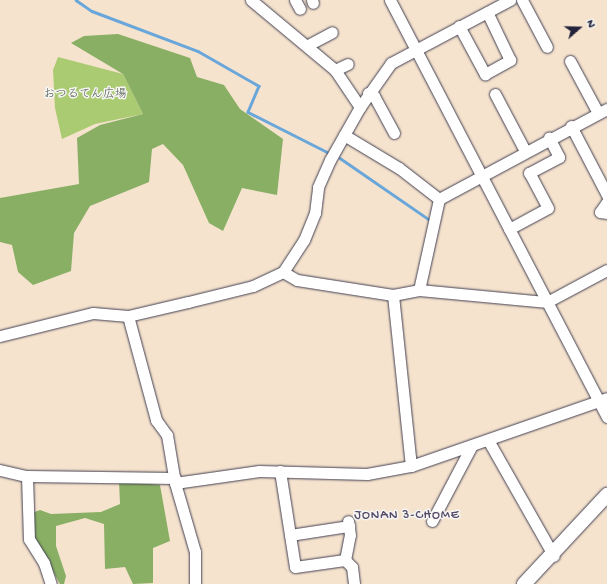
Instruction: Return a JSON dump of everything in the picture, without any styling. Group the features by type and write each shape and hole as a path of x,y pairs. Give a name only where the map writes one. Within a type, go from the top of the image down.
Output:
{"main road":[{"path":"524,584 554,556 607,495"}],"street":[{"path":"251,0 308,45 335,70 360,107"},
{"path":"390,0 547,302 603,399 607,417"},
{"path":"0,336 93,314 128,316 253,286 283,272 304,240 314,213 318,187 344,135 368,93 391,63 510,0"},
{"path":"522,0 547,47"},
{"path":"459,26 485,74 510,60 487,12"},
{"path":"308,45 332,32"},
{"path":"419,290 439,199 549,137 602,111 570,61"},
{"path":"335,70 348,64"},
{"path":"368,93 374,96 394,133"},
{"path":"495,94 525,151"},
{"path":"571,126 607,195"},
{"path":"344,135 399,168 439,199"},
{"path":"509,229 548,208 529,173 559,157 549,137"},
{"path":"607,202 600,212 607,213"},
{"path":"283,272 297,280 393,295 419,290 547,302 607,270"},
{"path":"393,295 411,466"},
{"path":"128,316 156,420 167,436 175,481 196,552 195,584"},
{"path":"0,470 27,476 175,481 259,470 367,474 411,466 603,399"},
{"path":"488,440 554,556"},
{"path":"432,521 472,445"},
{"path":"280,471 295,567 345,560"},
{"path":"27,476 28,539 44,563 52,584"},
{"path":"290,535 349,523 345,560"},
{"path":"345,560 352,567 354,584"}],"green space":[{"path":"118,34 190,58 197,77 224,85 240,109 283,139 277,195 242,188 223,231 209,223 183,165 163,144 152,149 149,182 90,206 74,233 71,271 33,285 18,272 12,245 0,242 0,198 79,184 77,138 100,125 143,114 123,74 71,43 84,36"},
{"name":"おつるてん広場","path":"58,57 123,74 143,114 95,124 62,139 55,108 53,70"},
{"path":"119,481 160,485 170,541 153,548 153,583 133,584 125,567 105,569 104,524 85,518 56,526 56,546 66,576 64,584 60,584 33,536 32,513 40,510 51,514 101,512 120,504"}],"waterway":[{"path":"76,0 92,11 198,51 259,86 248,112 329,153"},
{"path":"340,158 430,220"}],"district":[{"name":"JONAN 3-CHOME","path":"407,516"}]}
